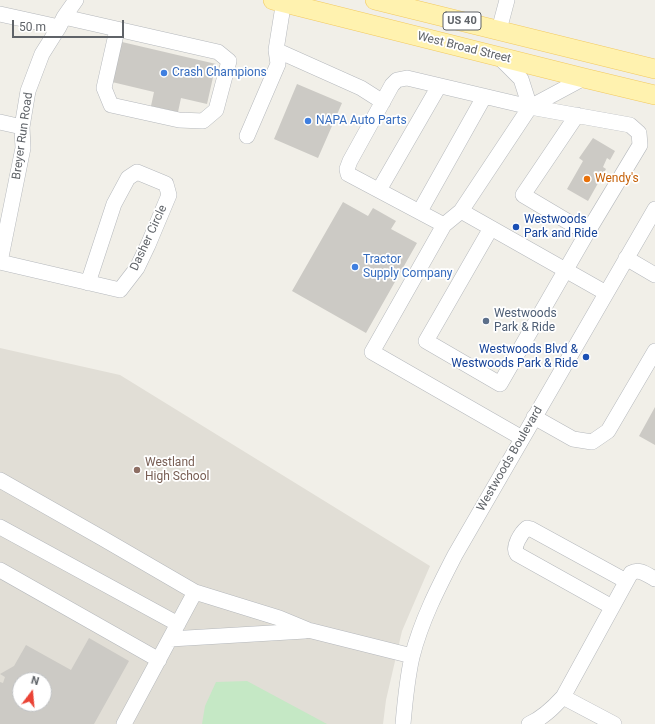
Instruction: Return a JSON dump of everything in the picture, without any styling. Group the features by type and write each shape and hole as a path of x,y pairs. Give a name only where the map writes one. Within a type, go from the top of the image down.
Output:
{"main road":[{"name":"US 40","path":"375,0 655,69"},
{"name":"West Broad Street","path":"280,1 655,95"}],"street":[{"path":"62,0 62,22"},
{"name":"Breyer Run Road","path":"0,262 5,216 23,148 22,127 28,91 42,54 76,0"},
{"path":"499,30 506,0"},
{"path":"247,136 278,64 276,50 280,1"},
{"path":"0,14 117,30 218,52 229,61 216,110 203,121 179,120 111,105 104,88 117,30"},
{"path":"276,50 361,88 383,102"},
{"path":"498,56 521,79 530,107"},
{"path":"444,225 348,174 347,169 350,161 392,85 398,80 407,78 530,107 630,125 639,133 640,145 565,270 500,384 426,342 491,228"},
{"path":"522,438 372,352 444,225 461,211 530,107 584,78"},
{"path":"380,190 439,86"},
{"path":"420,211 484,97"},
{"path":"577,115 523,195 587,233"},
{"path":"0,122 22,127"},
{"name":"Dasher Circle","path":"0,262 88,283 120,290 137,268 169,194 166,184 137,172 128,178 114,204 88,283"},
{"name":"Westwoods Boulevard","path":"403,724 405,695 412,656 430,604 455,556 522,438 655,209"},
{"path":"461,211 606,293"},
{"path":"626,258 655,275"},
{"path":"534,417 573,439 592,442 608,431 655,351"},
{"path":"0,480 195,592 279,618 308,630 412,656"},
{"path":"0,527 178,624"},
{"path":"612,606 517,554 515,551 515,546 524,530 527,528 531,529 626,581"},
{"path":"0,570 159,660"},
{"path":"529,724 553,709 563,697 631,573 636,570 640,571 655,579"},
{"path":"124,724 195,592"},
{"path":"170,639 308,630"},
{"path":"563,697 614,724"}],"shaded area":[{"name":"Westland High School","path":"0,348 120,375 430,566 402,631 386,700 383,724 0,724"}],"green space":[{"path":"247,681 327,724 202,724 205,706 216,682"}],"building":[{"name":"Crash Champions","path":"122,42 216,64 207,104 181,98 178,112 151,106 154,92 112,82"},
{"name":"NAPA Auto Parts","path":"297,84 342,103 318,158 274,139"},
{"name":"Wendy's","path":"593,138 615,151 610,160 607,158 603,167 606,169 588,201 567,189 583,161 579,158"},
{"name":"Tractor Supply Company","path":"343,202 368,216 373,208 396,221 391,229 417,243 366,333 292,291"},
{"path":"655,407 655,445 639,436"},
{"path":"89,638 129,661 94,724 0,724 0,682 3,683 5,677 0,674 14,666 26,645 71,670"}],"place":[{"name":"Crash Champions","path":"164,73"},
{"name":"NAPA Auto Parts","path":"308,121"},
{"name":"Wendy's","path":"587,179"},
{"name":"Westwoods Park and Ride","path":"516,227"},
{"name":"Tractor Supply Company","path":"355,267"},
{"name":"Westwoods Park & Ride","path":"486,321"},
{"name":"Westwoods Blvd & Westwoods Park & Ride","path":"586,357"},
{"name":"Westland High School","path":"137,470"}]}
